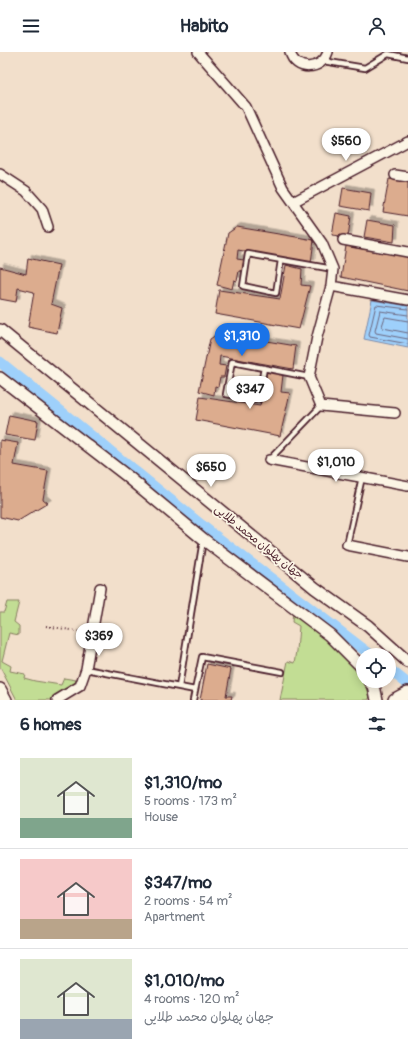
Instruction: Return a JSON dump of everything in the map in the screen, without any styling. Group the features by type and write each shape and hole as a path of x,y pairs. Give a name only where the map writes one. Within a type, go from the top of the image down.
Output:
{"street":[{"path":"198,52 246,107 283,188 322,243 333,269 331,286 317,337 309,376 321,406 395,413"},
{"path":"290,52 294,61 305,67 318,65 323,61 328,52"},
{"path":"293,202 408,141"},
{"path":"0,174 26,191 42,209 48,227"},
{"path":"394,175 408,177"},
{"path":"343,240 408,252"},
{"path":"331,286 408,300"},
{"name":"جهان پهلوان محمد طلایی","path":"0,330 315,588 368,626 408,662"},
{"path":"0,378 127,476 203,539 330,635 356,663"},
{"path":"269,460 408,486"},
{"path":"347,545 408,557"},
{"path":"61,699 80,686 86,669 100,588"},
{"path":"374,688 377,700"},
{"path":"0,690 6,700"}],"lane":[{"path":"323,61 365,68 388,54 408,58"},
{"path":"281,260 276,292 243,286 248,254 333,269"},
{"path":"264,368 258,400 226,394 232,362 309,376"},
{"path":"269,460 321,406"},
{"path":"347,545 362,477"},
{"path":"180,687 203,539"},
{"path":"193,700 202,656 282,672"},
{"path":"86,669 195,690"}],"path":[{"path":"46,626 92,634"}],"green space":[{"path":"7,602 19,602 14,622 19,626 19,635 9,633 2,661 11,666 10,671 25,674 24,678 61,685 64,678 76,680 75,687 53,700 17,700 0,667 0,612 4,612"},
{"path":"293,612 340,650 356,670 356,688 367,688 370,697 368,700 280,700 288,661 295,663 297,651 299,626 292,622"}],"water":[{"path":"372,300 408,306 408,348 364,339"}],"building":[{"path":"389,179 408,182 408,216 383,212"},
{"path":"343,188 371,193 369,211 340,206"},
{"path":"336,213 351,216 348,237 332,235"},
{"path":"367,220 395,225 394,242 364,237"},
{"path":"237,227 314,240 311,263 238,250 237,259 244,260 242,271 239,271 237,281 234,280 232,289 217,285 228,233"},
{"path":"346,246 408,257 408,291 341,277"},
{"path":"28,258 59,265 51,304 62,308 57,333 28,327 34,292 18,288 16,302 0,299 0,267 26,274"},
{"path":"286,265 302,269 301,285 310,286 299,329 215,314 219,290 280,299"},
{"path":"219,333 296,346 293,369 220,356 219,365 226,366 224,377 220,377 218,387 215,386 214,395 199,391 210,339"},
{"path":"267,371 283,375 281,392 290,393 280,436 196,420 200,397 260,406"},
{"path":"9,415 38,421 35,440 5,435"},
{"path":"0,440 18,443 14,465 48,471 43,499 48,503 18,521 0,517"},
{"path":"207,664 231,669 226,696 232,696 231,700 200,700"}],"waterway":[{"path":"0,362 205,528 362,648"},
{"path":"396,675 408,684"}]}
